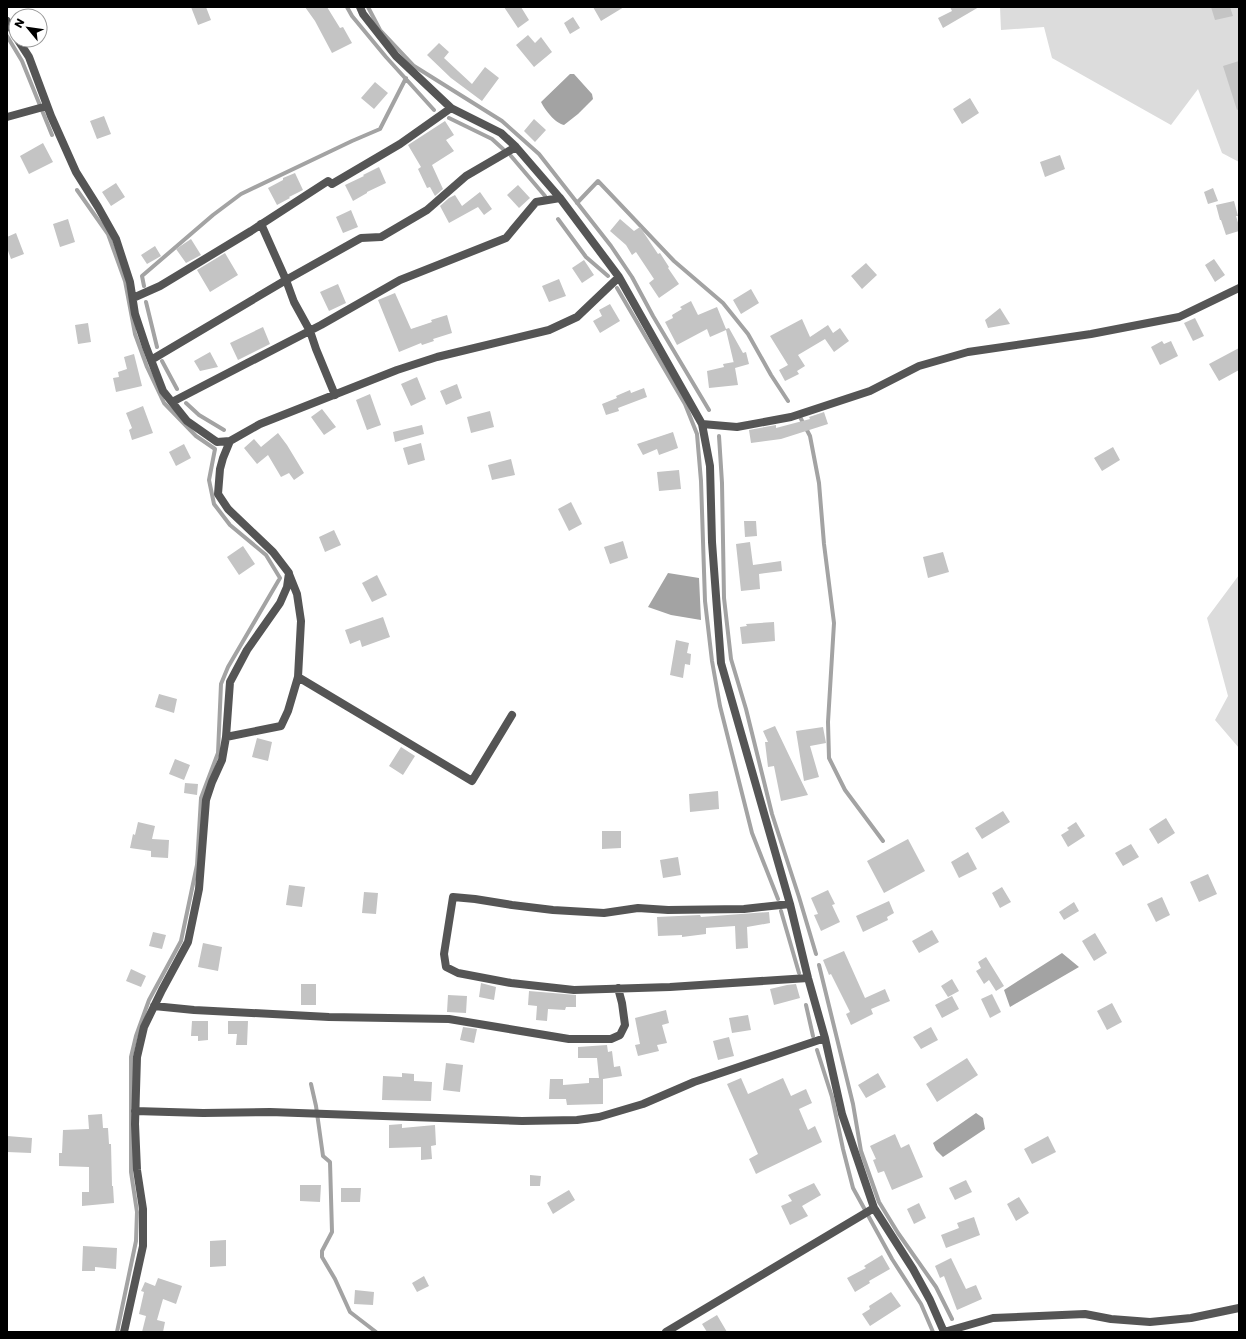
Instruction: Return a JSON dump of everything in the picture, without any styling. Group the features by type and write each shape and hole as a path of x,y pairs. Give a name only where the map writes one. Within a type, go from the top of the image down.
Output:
{"street":[{"path":"360,7 363,14 396,56 451,108 501,133 516,147 560,198 619,277 702,424 710,466 712,542 721,663 790,904 808,978 825,1038 842,1114 869,1211 914,1269 944,1332 993,1318 1085,1314 1111,1320 1150,1322 1191,1318 1239,1308"},
{"path":"23,48 28,57 47,106 76,172 116,239 130,282 135,314 163,391 187,421 217,442 230,441 260,424 397,370 437,357 548,330 577,317 619,277"},
{"path":"7,118 47,106"},
{"path":"133,298 160,286 328,181 332,184 400,144 451,108"},
{"path":"151,360 286,280 361,238 381,237 388,233 427,210 466,176 516,147"},
{"path":"172,402 310,331 400,280 506,238 536,202 560,198"},
{"path":"261,224 286,280 294,302 310,331 335,395"},
{"path":"702,424 737,427 791,417 870,390 919,366 968,352 1091,334 1179,317 1239,288"},
{"path":"226,738 281,726 288,711 298,677 301,621 297,594 289,573 273,552 228,509 218,494 220,469 230,441"},
{"path":"124,1332 143,1246 143,1209 137,1170 135,1111 137,1057 144,1028 188,942 199,889 206,800 222,760 226,738 230,682 247,650 280,603 287,587 289,573"},
{"path":"298,677 472,782 512,715"},
{"path":"790,904 744,909 668,910 638,908 604,913 553,910 453,897 444,954 446,967 458,973 511,983 574,990 670,987 808,978"},
{"path":"154,1006 194,1010 329,1017 449,1019 569,1038 611,1039 620,1035 625,1025 618,988"},
{"path":"135,1111 286,1113 522,1121 577,1120 599,1117 643,1104 694,1082 825,1038"},
{"path":"666,1332 869,1211"}],"shaded area":[{"path":"1000,7 1239,7 1239,162 1222,153 1198,89 1171,125 1052,58 1044,27 1001,30"},
{"path":"570,74 574,74 592,94 593,99 564,125 554,119 541,102"},
{"path":"668,573 699,578 701,620 671,615 648,607"},
{"path":"1239,575 1239,748 1215,720 1228,696 1207,618"},
{"path":"1062,953 1079,967 1010,1007 1004,990"},
{"path":"976,1113 983,1118 985,1129 943,1157 936,1150 933,1143"}],"building":[{"path":"191,7 206,7 211,20 198,25"},
{"path":"305,7 327,7 340,28 343,27 352,43 332,53 315,21"},
{"path":"504,7 521,7 529,20 518,28"},
{"path":"593,7 624,7 601,21"},
{"path":"950,7 979,7 943,28 938,18 952,11"},
{"path":"1211,7 1230,7 1233,16 1215,20"},
{"path":"573,17 580,28 570,34 564,23"},
{"path":"528,35 535,43 541,37 552,52 534,67 516,45"},
{"path":"439,43 449,52 444,58 472,84 485,67 499,78 482,101 451,78 427,55"},
{"path":"1239,61 1239,109 1237,110 1223,66"},
{"path":"375,82 388,93 374,109 361,98"},
{"path":"970,98 979,113 962,124 953,109"},
{"path":"104,116 111,134 97,139 90,121"},
{"path":"534,119 546,130 535,142 524,131"},
{"path":"445,121 454,135 446,140 454,151 432,165 443,189 435,196 430,187 427,188 418,169 421,167 408,145"},
{"path":"43,143 53,162 29,174 20,156"},
{"path":"1060,155 1065,169 1045,177 1040,162"},
{"path":"379,167 386,183 353,201 345,185"},
{"path":"295,173 303,190 277,205 268,188 283,180 283,178"},
{"path":"116,183 125,197 111,206 102,192"},
{"path":"518,185 530,198 519,208 507,195"},
{"path":"1213,188 1218,201 1208,204 1204,192"},
{"path":"480,192 492,209 484,215 478,207 449,223 440,206 455,195 462,206"},
{"path":"1234,201 1238,216 1236,216 1239,231 1226,235 1216,205"},
{"path":"351,210 358,227 343,233 336,217"},
{"path":"68,219 75,242 60,247 53,224"},
{"path":"620,219 634,231 640,227 658,254 660,253 679,284 659,298 649,283 654,279 636,252 632,255 626,245 610,231"},
{"path":"16,233 24,254 11,259 7,248 7,237"},
{"path":"191,239 201,255 186,263 176,249"},
{"path":"155,246 161,256 147,264 141,255"},
{"path":"225,253 238,275 210,292 197,270"},
{"path":"1214,259 1225,275 1215,282 1205,265"},
{"path":"584,260 594,275 582,283 572,268"},
{"path":"866,263 877,275 862,289 851,276"},
{"path":"559,279 566,296 549,302 542,286"},
{"path":"338,284 346,303 329,311 320,292"},
{"path":"751,289 759,303 741,314 733,300"},
{"path":"395,293 411,329 447,315 452,333 433,339 434,341 422,345 421,343 399,352 378,300"},
{"path":"691,301 698,315 717,307 726,329 729,328 743,353 746,352 749,364 735,368 726,330 710,337 707,329 677,345 665,322 673,318 672,315 682,309 680,307"},
{"path":"610,304 620,321 600,333 593,321 602,316 599,310"},
{"path":"1000,308 1010,324 988,328 985,320"},
{"path":"1195,318 1204,336 1193,341 1184,323"},
{"path":"802,319 810,337 828,325 833,333 840,328 849,341 834,352 825,339 798,355 805,366 797,371 799,374 785,381 779,370 788,365 770,336"},
{"path":"88,323 91,342 78,344 75,325"},
{"path":"263,327 270,344 238,360 230,343"},
{"path":"1162,341 1164,344 1171,341 1178,356 1160,365 1151,347"},
{"path":"1239,348 1239,370 1219,381 1209,364"},
{"path":"210,352 218,367 200,371 194,361"},
{"path":"134,354 142,386 116,392 113,378 119,377 118,372 127,369 124,357"},
{"path":"734,362 738,385 709,388 707,371 724,367 723,364"},
{"path":"417,377 426,399 411,406 401,384"},
{"path":"457,384 462,398 446,405 440,391"},
{"path":"644,388 647,397 618,408 619,411 606,415 602,404 617,398 616,396 630,390 631,393"},
{"path":"370,394 381,425 367,430 356,400"},
{"path":"143,406 153,433 132,440 129,430 132,428 126,413"},
{"path":"322,409 336,427 324,435 311,417"},
{"path":"490,411 494,427 471,433 467,417"},
{"path":"824,412 828,424 781,439 751,443 749,430 776,425 776,428 810,419 809,417"},
{"path":"422,425 424,434 395,442 393,432"},
{"path":"673,432 678,448 659,455 657,449 643,455 637,444"},
{"path":"278,433 304,473 294,480 289,473 281,477 268,455 257,464 244,448 254,439 261,447"},
{"path":"421,443 425,460 408,465 403,448"},
{"path":"184,444 191,458 176,466 169,452"},
{"path":"1113,447 1120,460 1102,471 1094,458"},
{"path":"511,459 515,475 492,480 488,465"},
{"path":"679,470 681,489 659,491 657,472"},
{"path":"571,502 582,524 569,531 558,509"},
{"path":"744,521 756,521 757,536 745,537"},
{"path":"334,530 341,545 325,552 319,537"},
{"path":"623,541 628,558 610,564 604,547"},
{"path":"750,542 753,565 781,561 782,571 759,574 760,589 741,591 736,544"},
{"path":"243,546 255,564 239,575 227,557"},
{"path":"943,552 949,572 928,578 923,557"},
{"path":"377,575 387,595 372,602 362,583"},
{"path":"383,617 390,637 362,647 360,640 350,644 345,630"},
{"path":"774,622 775,641 742,644 740,627 747,626 746,624"},
{"path":"676,640 689,643 687,653 691,654 690,665 685,664 683,678 670,675"},
{"path":"159,694 177,699 174,713 155,707"},
{"path":"775,726 808,795 781,801 774,766 768,767 765,742 768,742 763,731"},
{"path":"823,727 826,743 810,746 819,777 804,781 796,731"},
{"path":"257,738 272,742 268,761 252,757"},
{"path":"401,747 415,756 403,775 389,766"},
{"path":"175,759 190,765 184,780 169,774"},
{"path":"185,783 198,784 197,795 184,793"},
{"path":"718,791 719,809 690,812 689,794"},
{"path":"1003,811 1010,822 982,839 975,828"},
{"path":"1166,818 1175,833 1158,844 1149,829"},
{"path":"138,822 155,826 152,839 169,840 168,858 151,857 151,851 130,848 133,834 135,835"},
{"path":"1076,822 1085,836 1068,847 1061,835 1069,830 1067,828"},
{"path":"602,831 621,831 621,848 602,849"},
{"path":"908,839 925,871 884,893 867,861"},
{"path":"1131,844 1139,857 1123,866 1115,853"},
{"path":"968,852 977,869 959,878 951,862"},
{"path":"678,857 681,875 663,878 660,860"},
{"path":"1208,874 1217,894 1199,902 1190,882"},
{"path":"289,885 305,887 302,907 286,905"},
{"path":"1002,887 1011,902 1000,908 992,893"},
{"path":"828,890 835,904 832,905 840,922 821,931 814,915 818,914 811,898"},
{"path":"364,892 378,893 376,914 362,913"},
{"path":"1162,897 1170,915 1156,922 1147,904"},
{"path":"889,901 894,913 887,917 888,920 863,932 856,916"},
{"path":"1074,902 1079,911 1064,920 1059,912"},
{"path":"769,912 770,923 747,927 748,948 736,949 735,926 706,928 706,934 682,937 682,935 658,936 657,917 700,915 701,917"},
{"path":"932,930 939,942 919,953 912,941"},
{"path":"153,932 166,935 162,949 149,946"},
{"path":"1095,933 1107,953 1094,961 1082,941"},
{"path":"203,943 222,947 218,971 198,967"},
{"path":"844,951 865,998 885,989 890,1001 871,1009 873,1014 851,1025 846,1014 850,1012 831,974 829,975 823,960"},
{"path":"986,957 1004,986 996,991 989,980 984,984 976,971 981,968 978,962"},
{"path":"131,969 146,976 141,987 126,981"},
{"path":"952,979 959,991 948,997 941,986"},
{"path":"481,983 496,987 494,1000 479,997"},
{"path":"301,984 316,984 316,1005 301,1005"},
{"path":"796,984 800,998 774,1005 770,989"},
{"path":"529,991 576,995 576,1007 566,1007 565,1010 548,1009 547,1021 536,1020 537,1006 528,1005"},
{"path":"992,994 1001,1012 990,1018 981,999"},
{"path":"448,995 467,996 466,1013 447,1012"},
{"path":"952,996 959,1009 942,1018 935,1005"},
{"path":"1112,1003 1122,1022 1107,1030 1097,1011"},
{"path":"666,1010 669,1023 662,1025 667,1043 657,1045 659,1051 638,1056 635,1045 640,1044 635,1018"},
{"path":"748,1015 751,1030 732,1033 729,1018"},
{"path":"192,1021 208,1021 208,1040 198,1041 198,1036 191,1036"},
{"path":"228,1021 248,1021 247,1045 236,1045 237,1034 228,1034"},
{"path":"463,1027 477,1029 474,1043 460,1040"},
{"path":"931,1027 938,1040 921,1049 913,1037"},
{"path":"729,1037 734,1056 718,1060 713,1041"},
{"path":"607,1045 608,1052 612,1051 614,1067 620,1066 622,1076 603,1079 603,1104 567,1105 566,1099 549,1099 550,1079 563,1079 563,1085 589,1083 589,1078 599,1078 597,1058 578,1058 578,1047"},
{"path":"967,1058 978,1075 937,1102 926,1084"},
{"path":"446,1063 463,1065 460,1092 443,1090"},
{"path":"402,1073 414,1074 414,1081 432,1082 431,1101 382,1100 383,1076 402,1077"},
{"path":"878,1073 886,1087 866,1098 858,1085"},
{"path":"741,1078 748,1094 783,1078 791,1096 806,1089 812,1103 799,1109 808,1130 815,1126 822,1142 756,1174 749,1159 758,1154 727,1084"},
{"path":"102,1114 103,1128 108,1128 109,1144 111,1144 114,1203 82,1206 82,1192 89,1192 89,1167 59,1166 59,1153 62,1153 63,1130 89,1129 88,1115"},
{"path":"402,1124 402,1128 435,1125 436,1145 431,1146 432,1159 421,1160 421,1147 389,1148 389,1125"},
{"path":"895,1134 901,1148 909,1144 923,1177 892,1190 884,1171 878,1173 873,1160 876,1159 870,1146"},
{"path":"7,1136 32,1138 31,1153 7,1152"},
{"path":"1048,1136 1056,1152 1032,1164 1024,1149"},
{"path":"530,1175 541,1176 540,1186 530,1186"},
{"path":"966,1180 972,1192 955,1200 949,1188"},
{"path":"814,1183 821,1195 802,1206 808,1216 790,1225 781,1206 792,1201 788,1195"},
{"path":"300,1185 321,1185 320,1202 300,1201"},
{"path":"341,1188 361,1188 360,1202 341,1202"},
{"path":"569,1190 575,1200 553,1214 547,1203"},
{"path":"1019,1197 1029,1213 1016,1221 1007,1204"},
{"path":"919,1203 926,1218 914,1224 907,1209"},
{"path":"974,1217 980,1235 946,1248 941,1235 959,1228 957,1223"},
{"path":"226,1240 226,1266 210,1267 210,1241"},
{"path":"83,1246 117,1248 116,1269 95,1267 95,1271 82,1271"},
{"path":"882,1255 890,1269 869,1281 870,1283 855,1292 847,1278 866,1268 864,1266"},
{"path":"951,1258 966,1289 976,1285 982,1299 957,1310 944,1276 940,1278 935,1266"},
{"path":"424,1276 429,1286 417,1292 412,1283"},
{"path":"158,1278 182,1286 176,1304 163,1299 157,1320 165,1322 163,1332 142,1332 146,1316 139,1314 144,1292 141,1291 145,1282 155,1286"},
{"path":"355,1290 374,1292 373,1305 354,1304"},
{"path":"891,1292 901,1306 870,1326 862,1314 870,1309 869,1306"},
{"path":"717,1315 727,1332 707,1332 702,1324"}],"waterway":[{"path":"347,7 352,16 386,57 434,110"},
{"path":"368,7 380,30 414,66 502,121 539,154 611,246 632,277 653,316 709,410"},
{"path":"7,36 22,61 52,135"},
{"path":"144,286 142,276 213,215 241,194 380,129 406,78"},
{"path":"449,118 492,139 503,149"},
{"path":"511,156 545,196"},
{"path":"577,203 598,181 674,261 723,303 748,334 771,375 788,401"},
{"path":"77,190 108,234 125,281 135,334 147,367 164,403 196,436 215,449 209,480 214,504 230,525 266,555 280,578 228,667 221,684 218,753 201,798 197,865 181,941 149,1000 136,1036 131,1057 131,1172 137,1212 136,1241 117,1332"},
{"path":"558,219 586,257 608,276"},
{"path":"617,288 685,404 697,434 701,481 705,601 712,661 720,706 752,833 778,899"},
{"path":"146,302 157,347"},
{"path":"162,361 177,389"},
{"path":"186,403 199,415 224,430"},
{"path":"799,415 810,436 819,483 824,544 834,623 828,722 829,758 845,790 883,841"},
{"path":"719,436 722,483 724,598 731,659 746,709 772,814 816,954"},
{"path":"781,911 799,973"},
{"path":"819,965 853,1104 861,1151 879,1202 898,1233 936,1287 952,1319"},
{"path":"806,1005 813,1036"},
{"path":"817,1050 832,1097 853,1188 892,1259 921,1304 933,1332"},
{"path":"311,1084 316,1106 323,1156 330,1162 332,1232 322,1251 322,1257 335,1279 350,1312 376,1332"}]}
